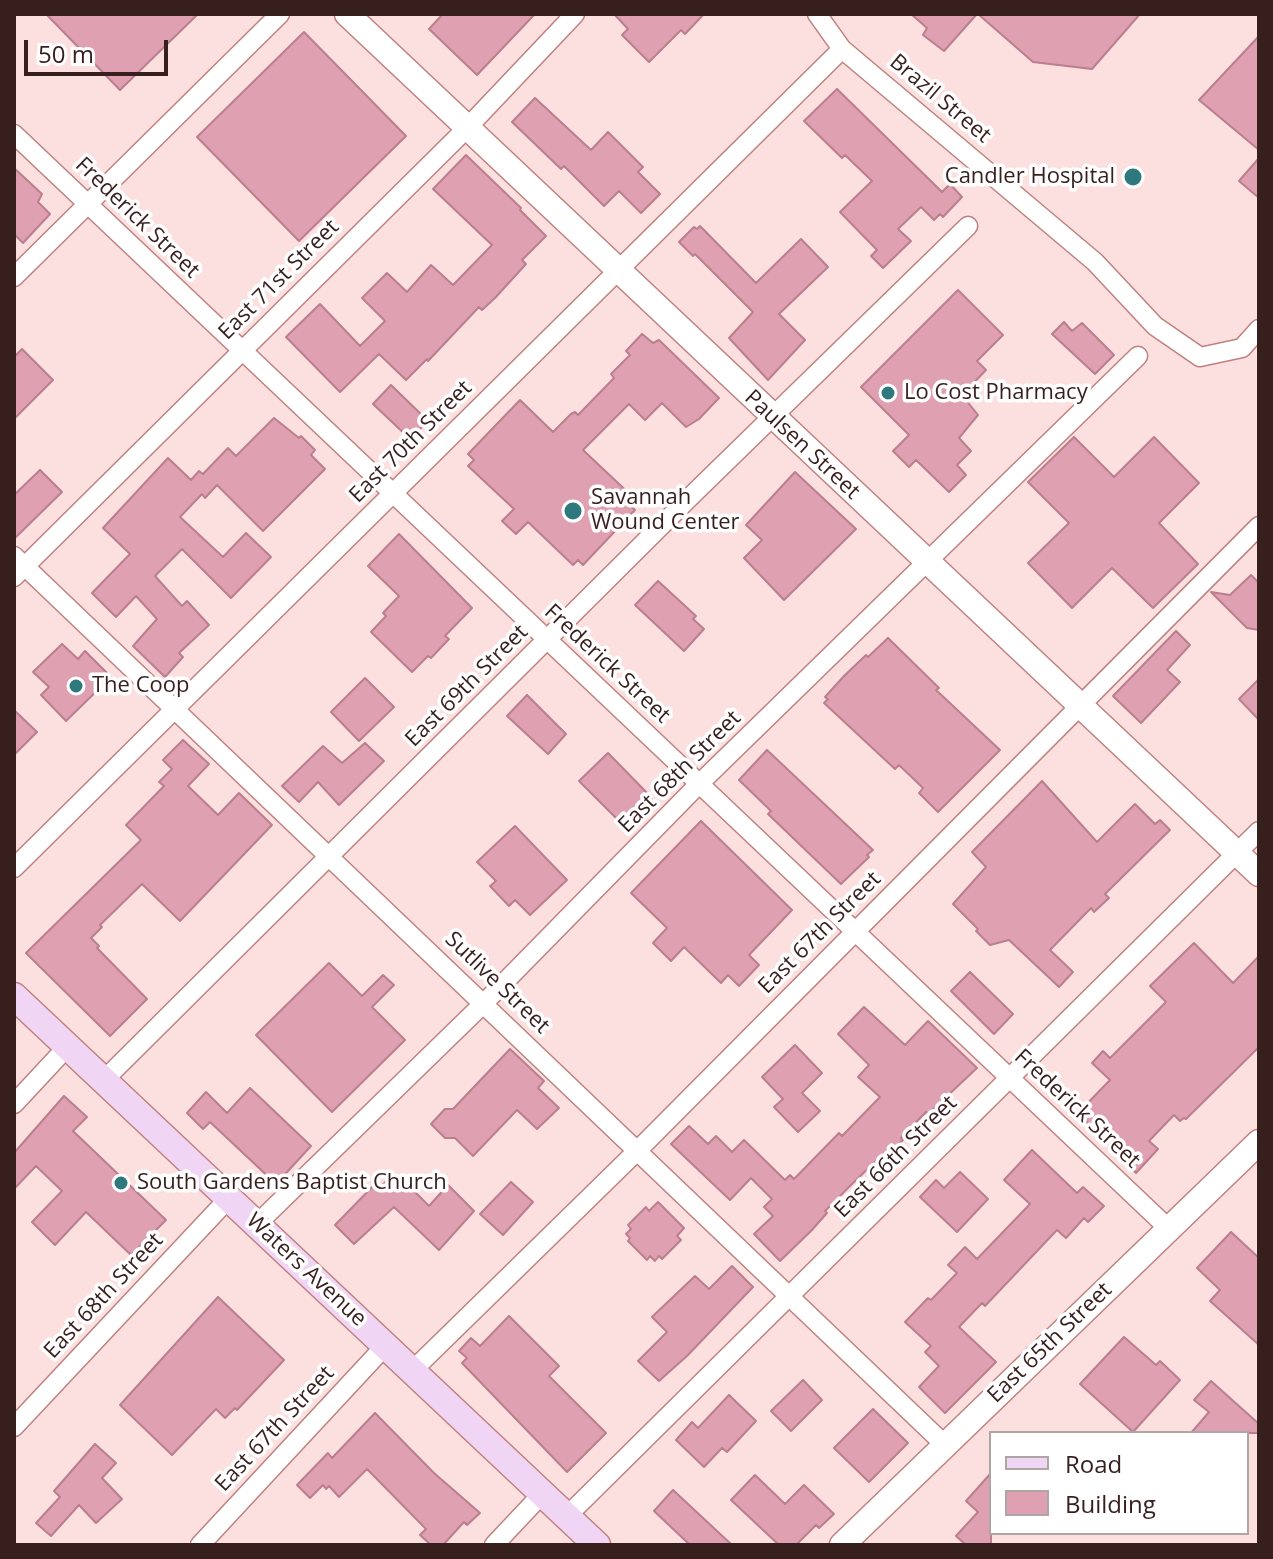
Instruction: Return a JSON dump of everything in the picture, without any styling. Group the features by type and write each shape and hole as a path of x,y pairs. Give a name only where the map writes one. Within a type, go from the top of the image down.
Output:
{"main road":[{"name":"Waters Avenue","path":"14,996 597,1545"}],"street":[{"path":"14,277 280,14"},
{"name":"Paulsen Street","path":"347,14 1259,874"},
{"name":"East 71st Street","path":"18,566 242,351 467,128 575,14"},
{"name":"Brazil Street","path":"817,14 842,49 1095,262 1155,326 1200,357 1242,348 1259,329"},
{"name":"East 70th Street","path":"14,868 842,49"},
{"name":"Frederick Street","path":"14,134 1168,1228"},
{"name":"East 69th Street","path":"104,1080 968,226"},
{"name":"East 68th Street","path":"257,1224 484,1003 699,784 1138,356"},
{"name":"East 67th Street","path":"412,1371 638,1150 1259,526"},
{"name":"Sutlive Street","path":"18,566 175,709 945,1445"},
{"name":"East 66th Street","path":"567,1516 1259,831"},
{"path":"14,1104 68,1046"},
{"name":"East 65th Street","path":"842,1545 1259,1142"},
{"name":"East 68th Street","path":"14,1427 229,1198"},
{"name":"East 67th Street","path":"200,1545 386,1345"},
{"path":"494,1545 543,1493"}],"building":[{"path":"46,14 198,14 120,90"},
{"path":"443,14 535,14 477,75 429,29"},
{"path":"614,14 704,14 685,34 681,30 649,62 622,35 628,29"},
{"path":"911,14 977,14 944,51 923,35 927,28"},
{"path":"978,14 1140,14 1092,69 1033,62"},
{"path":"304,32 406,136 299,241 197,137"},
{"path":"1259,36 1259,150 1199,100"},
{"path":"837,89 942,192 950,184 962,197 943,217 940,214 934,220 921,207 898,229 911,241 883,268 871,256 877,250 840,212 872,181 845,155 842,158 804,121"},
{"path":"535,98 591,150 608,132 643,167 638,172 660,194 641,213 619,191 604,206 564,166 561,169 512,122"},
{"path":"466,155 546,236 522,260 526,264 495,298 482,310 479,307 406,380 379,354 340,392 286,337 320,304 360,346 385,321 362,298 387,273 407,292 431,265 453,285 492,245 433,189"},
{"path":"1259,158 1259,198 1239,181"},
{"path":"14,168 42,194 38,202 50,214 23,243 14,234"},
{"path":"700,226 756,283 801,239 828,267 779,314 805,340 768,380 729,338 753,312 679,242 694,227 697,229"},
{"path":"958,290 1003,335 977,361 986,370 962,395 978,415 959,438 971,451 957,465 966,475 949,492 916,460 909,467 893,451 909,435 861,387"},
{"path":"1064,322 1072,331 1082,323 1114,355 1095,374 1052,334"},
{"path":"642,334 653,343 659,340 719,398 699,419 686,427 662,403 645,420 629,404 583,450 636,500 631,506 635,510 583,565 578,560 573,565 528,522 516,534 502,521 514,509 468,466 474,460 468,454 520,400 553,432 571,414 575,412 578,415 614,378 611,374 630,355 626,351"},
{"path":"22,349 53,380 14,419 14,357"},
{"path":"391,385 428,421 410,439 373,404"},
{"path":"274,418 299,438 301,436 315,450 311,455 325,469 263,531 217,485 205,498 202,494 180,517 223,557 246,533 271,557 231,598 182,549 155,576 182,606 187,601 209,625 179,653 183,657 165,677 133,646 157,619 136,596 116,617 92,593 130,554 103,528 168,458 191,480 199,471 203,474 228,448 236,456"},
{"path":"1074,437 1114,477 1154,437 1199,483 1159,523 1198,564 1153,608 1112,568 1072,608 1028,563 1069,523 1028,482"},
{"path":"40,470 62,492 14,539 14,495"},
{"path":"795,472 856,529 784,600 744,558 762,540 746,525"},
{"path":"399,534 472,608 445,636 449,639 412,672 371,632 399,596 368,566"},
{"path":"1251,575 1259,583 1259,630 1247,628 1211,592 1230,595"},
{"path":"658,581 696,616 693,619 704,629 684,651 635,605"},
{"path":"1176,631 1190,645 1167,670 1180,682 1141,723 1113,696"},
{"path":"888,638 939,688 936,690 1000,750 938,812 919,793 923,788 899,765 895,769 824,703 828,699 825,697 844,676"},
{"name":"The Coop","path":"62,644 78,659 85,651 111,677 66,721 41,695 49,687 33,672"},
{"path":"365,678 394,707 359,741 331,712"},
{"path":"1259,679 1259,720 1239,699"},
{"path":"527,695 566,734 548,754 507,716"},
{"path":"14,710 37,732 14,755"},
{"path":"183,740 209,764 188,786 218,815 239,793 272,825 180,921 142,884 100,925 102,927 91,938 99,946 97,948 147,999 110,1036 26,953 141,840 126,825 164,786 159,782 172,769 163,760"},
{"path":"365,743 384,761 339,805 318,782 299,802 282,786 323,746 342,763"},
{"path":"767,750 873,850 841,884 768,814 771,811 739,780"},
{"path":"608,753 652,798 624,826 579,781"},
{"path":"1042,781 1097,842 1135,804 1155,824 1160,820 1170,830 1105,894 1109,898 1094,912 1091,908 1050,950 1073,972 1059,987 1009,940 990,945 953,904 986,867 972,852"},
{"path":"701,821 792,910 749,955 759,965 739,986 728,975 721,983 684,947 671,961 653,943 667,928 631,893"},
{"path":"515,826 567,880 530,915 515,900 509,906 490,886 496,881 477,862"},
{"path":"1194,943 1233,983 1259,956 1259,1047 1186,1119 1180,1121 1174,1115 1149,1141 1158,1149 1136,1173 1078,1113 1110,1080 1092,1063 1103,1051 1110,1058 1166,1002 1150,986"},
{"path":"329,963 362,996 383,975 394,985 372,1007 405,1040 332,1112 256,1035"},
{"path":"970,972 1013,1014 994,1034 951,991"},
{"path":"864,1007 905,1045 928,1021 977,1068 928,1114 926,1112 883,1159 881,1156 850,1186 780,1261 754,1234 773,1216 764,1207 772,1199 751,1178 730,1200 671,1144 689,1126 708,1144 716,1136 732,1152 744,1140 785,1180 790,1175 794,1179 880,1097 858,1077 869,1065 838,1034"},
{"path":"795,1045 822,1073 802,1093 820,1111 798,1132 774,1107 783,1099 762,1077"},
{"path":"510,1049 544,1081 538,1088 559,1108 537,1129 517,1110 473,1156 455,1138 445,1138 431,1124 445,1109 453,1109"},
{"path":"250,1088 311,1146 276,1184 210,1122 203,1129 187,1113 206,1092 227,1113"},
{"path":"64,1096 87,1117 73,1131 166,1220 131,1255 86,1212 55,1245 32,1222 62,1191 36,1166 14,1189 14,1153"},
{"path":"1032,1150 1077,1193 1083,1187 1104,1206 1088,1222 1084,1218 1066,1238 1057,1230 985,1306 982,1303 959,1327 996,1362 945,1413 919,1387 939,1366 925,1352 931,1346 905,1322 957,1273 948,1265 965,1247 977,1259 1030,1204 1004,1180"},
{"path":"960,1172 988,1199 957,1232 920,1197 936,1180 944,1188"},
{"path":"393,1175 401,1182 403,1180 429,1206 448,1185 474,1211 439,1250 394,1207 354,1244 335,1225 376,1183 380,1187"},
{"path":"511,1182 533,1202 503,1235 480,1214"},
{"path":"658,1202 684,1228 677,1236 681,1240 662,1259 659,1256 655,1261 650,1256 647,1260 628,1241 630,1238 626,1234 631,1229 628,1225 646,1207 649,1211"},
{"path":"1231,1232 1259,1258 1259,1345 1210,1301 1220,1290 1197,1268"},
{"path":"732,1266 753,1287 659,1381 638,1361 667,1332 652,1317 695,1276 709,1289"},
{"path":"218,1297 284,1360 237,1410 235,1408 225,1418 216,1409 172,1455 120,1405"},
{"path":"509,1316 559,1366 549,1376 606,1433 567,1472 462,1363 467,1358 459,1351 471,1338 480,1346"},
{"path":"1124,1337 1156,1365 1160,1361 1180,1380 1134,1431 1080,1384"},
{"path":"803,1380 822,1400 791,1431 771,1411"},
{"path":"1211,1381 1259,1424 1259,1433 1193,1431 1209,1412 1194,1400"},
{"path":"729,1395 756,1421 727,1452 722,1448 704,1467 676,1440 692,1422 698,1428"},
{"path":"873,1409 908,1443 869,1482 834,1448"},
{"path":"375,1413 434,1473 480,1513 467,1525 464,1522 443,1545 431,1545 420,1535 426,1529 367,1469 339,1497 329,1486 326,1489 323,1485 310,1498 297,1485 328,1453 332,1458"},
{"path":"95,1444 116,1463 102,1478 122,1499 96,1523 79,1505 51,1536 36,1523 60,1497 54,1491"},
{"path":"755,1475 785,1504 804,1485 834,1514 819,1528 816,1525 796,1545 779,1545 731,1500"},
{"path":"989,1475 991,1545 966,1545 956,1536 978,1512 966,1501"},
{"path":"673,1490 732,1545 690,1545 654,1511"}],"place":[{"name":"Candler Hospital","path":"1133,177"},
{"name":"Lo Cost Pharmacy","path":"888,393"},
{"name":"Savannah Wound Center","path":"573,511"},
{"name":"The Coop","path":"76,686"},
{"name":"South Gardens Baptist Church","path":"121,1183"}]}
